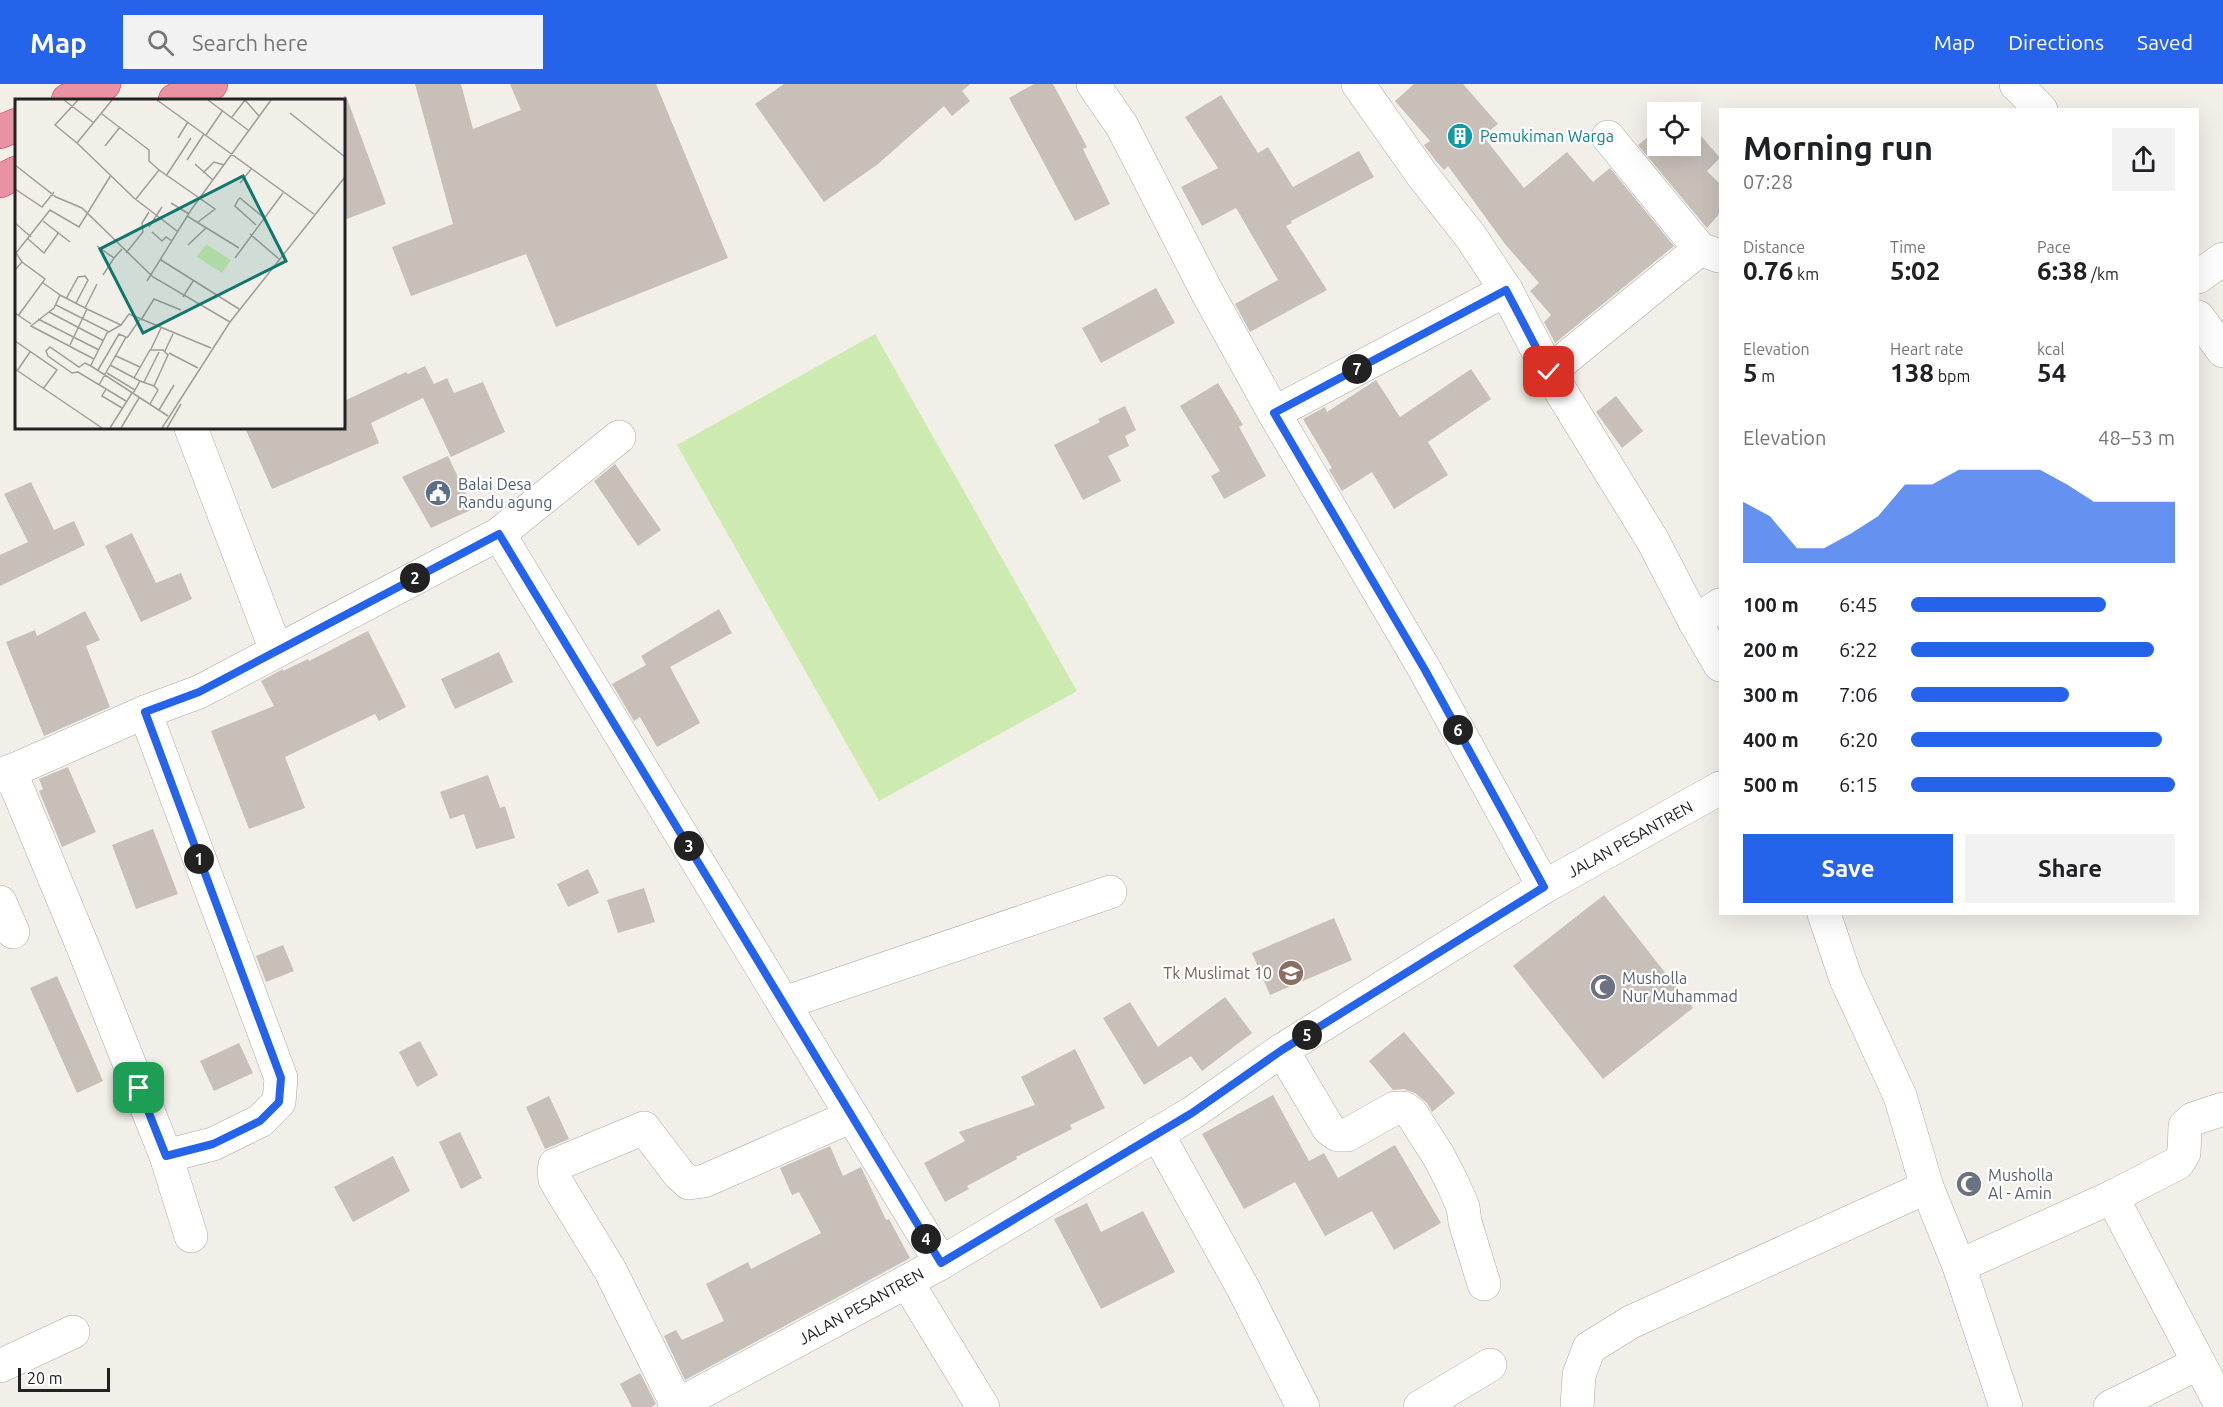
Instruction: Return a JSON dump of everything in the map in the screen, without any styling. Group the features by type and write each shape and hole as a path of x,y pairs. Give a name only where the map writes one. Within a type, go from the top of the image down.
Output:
{"highway":[{"path":"70,99 104,84"},
{"path":"177,99 211,84"},
{"path":"0,132 15,124"},
{"path":"0,181 15,174"}],"street":[{"path":"1093,84 1122,126 1207,292 1274,413 1425,670 1540,879"},
{"path":"1358,84 1423,176 1471,237 1506,290 1549,372 1653,541 1708,614 1719,660"},
{"path":"2016,84 2038,108"},
{"path":"1549,372 1710,253 1608,137"},
{"path":"2199,276 2223,259"},
{"path":"1274,413 1506,290"},
{"path":"2199,318 2223,351"},
{"path":"191,429 276,650"},
{"path":"191,1236 166,1156 85,952 5,773 145,712 199,692 499,534 619,437"},
{"path":"499,534 941,1263"},
{"path":"145,712 281,1078 279,1102 260,1121 213,1144 166,1156"},
{"name":"JALAN PESANTREN","path":"676,1406 941,1263 1192,1113 1282,1050 1540,879 1719,789"},
{"path":"784,1003 1110,892"},
{"path":"0,902 13,932"},
{"path":"1824,915 1846,979 1900,1096 1927,1187 1959,1266 2006,1407"},
{"path":"1282,1050 1329,1129 1338,1135 1347,1135 1395,1108 1404,1108 1411,1113 1438,1155 1456,1190 1463,1207 1465,1222 1484,1284"},
{"path":"1959,1266 2112,1197 2178,1163 2184,1153 2185,1126 2193,1119 2223,1109"},
{"path":"676,1406 610,1270 555,1180 555,1165 644,1128 679,1174 690,1183 704,1181 852,1116"},
{"path":"1157,1133 1243,1288 1303,1407"},
{"path":"1577,1407 1580,1374 1589,1348 1606,1337 1631,1322 1927,1187"},
{"path":"2112,1197 2222,1407"},
{"path":"907,1282 983,1407"},
{"path":"0,1366 73,1332"},
{"path":"2110,1407 2199,1363"},
{"path":"1420,1407 1490,1365"}],"green space":[{"path":"875,334 1077,691 879,801 677,445"}],"building":[{"path":"415,84 461,84 473,129 521,110 510,84 656,84 728,258 556,327 526,254 411,296 392,247 453,224"},
{"path":"784,84 970,84 962,91 970,101 952,116 944,106 878,164 824,202 755,104"},
{"path":"1034,84 1053,84 1087,147 1083,149 1110,204 1075,221 1009,98"},
{"path":"1414,84 1463,84 1498,124 1483,136 1524,188 1567,152 1593,182 1610,168 1674,246 1555,343 1544,322 1551,315 1530,291 1539,283 1505,244 1448,166 1444,170 1436,161 1424,145 1430,141 1395,101"},
{"path":"1221,95 1258,153 1268,147 1293,187 1359,151 1374,177 1291,221 1292,223 1286,226 1327,290 1250,332 1235,304 1278,280 1236,208 1202,226 1181,187 1218,168 1185,117"},
{"path":"346,96 386,204 345,220 345,99"},
{"path":"1701,136 1719,157 1707,171 1719,183 1719,214 1707,228 1647,156 1701,156"},
{"path":"1647,138 1647,156 1638,145"},
{"path":"1156,288 1175,323 1101,363 1082,328"},
{"path":"425,366 434,384 447,378 454,393 483,382 505,432 451,457 423,398 371,423 379,443 272,489 245,429 345,429 345,401 406,372 408,374"},
{"path":"1471,369 1491,399 1428,442 1448,475 1394,509 1372,472 1342,491 1329,470 1332,468 1303,419 1325,407 1327,412 1376,380 1400,417"},
{"path":"1218,383 1243,425 1239,427 1266,476 1224,499 1211,476 1220,471 1180,406"},
{"path":"1616,396 1643,431 1622,448 1596,412"},
{"path":"1125,406 1136,430 1125,436 1129,446 1108,456 1121,481 1083,500 1054,445 1100,422 1098,419"},
{"name":"Balai Desa Randu agung","path":"448,456 473,509 431,528 402,477"},
{"path":"615,464 661,530 638,546 594,481"},
{"path":"31,482 54,530 74,521 85,545 0,586 0,555 28,542 4,494"},
{"path":"132,533 156,583 181,573 192,599 141,622 105,546"},
{"path":"719,609 732,633 670,667 700,723 657,747 640,717 634,721 612,684 646,665 641,656"},
{"path":"85,611 100,640 86,646 110,707 44,736 6,642 35,630 37,636"},
{"path":"368,631 406,707 379,721 375,714 285,757 305,808 249,829 211,731 274,706 261,681 283,669 283,671 308,659 309,661"},
{"path":"499,652 513,682 455,709 441,679"},
{"path":"68,767 96,832 62,847 39,791 43,789 39,779"},
{"path":"488,775 500,808 505,806 515,838 476,849 464,814 450,819 440,792"},
{"path":"153,829 178,894 136,909 112,845"},
{"path":"588,869 599,893 568,907 557,884"},
{"path":"644,888 655,922 618,933 607,900"},
{"name":"Musholla Nur Muhammad","path":"1604,895 1693,1008 1603,1079 1513,966"},
{"name":"Tk Muslimat 10","path":"1334,918 1352,960 1270,995 1252,953"},
{"path":"283,945 294,971 266,982 256,956"},
{"path":"57,976 103,1081 77,1093 30,988"},
{"path":"1225,997 1252,1033 1202,1071 1191,1056 1144,1085 1103,1018 1130,1002 1158,1047"},
{"path":"1404,1032 1455,1093 1432,1112 1427,1103 1415,1093 1404,1089 1393,1090 1369,1061"},
{"path":"420,1041 438,1075 417,1087 399,1052"},
{"path":"239,1043 253,1073 214,1091 200,1061"},
{"path":"1075,1049 1105,1108 1070,1125 1072,1129 1016,1157 1017,1159 967,1186 969,1189 945,1202 924,1163 965,1141 959,1132 1035,1105 1021,1077"},
{"path":"1273,1095 1309,1161 1324,1153 1338,1178 1395,1145 1441,1223 1394,1250 1372,1211 1325,1236 1295,1182 1244,1209 1202,1134"},
{"path":"549,1096 569,1139 545,1149 526,1107"},
{"path":"460,1132 482,1178 461,1189 439,1142"},
{"path":"830,1146 843,1176 861,1167 886,1220 889,1219 910,1258 685,1380 664,1336 676,1330 682,1340 724,1321 706,1284 748,1262 751,1269 821,1233 799,1192 792,1195 780,1168"},
{"path":"393,1156 410,1191 353,1222 334,1187"},
{"path":"1087,1203 1101,1232 1143,1211 1175,1272 1101,1309 1054,1219"},
{"path":"640,1373 656,1404 652,1407 632,1407 620,1384"}],"place":[{"name":"Pemukiman Warga","path":"1460,136"},
{"name":"Balai Desa Randu agung","path":"438,493"},
{"name":"Tk Muslimat 10","path":"1291,973"},
{"name":"Musholla Nur Muhammad","path":"1603,987"},
{"name":"Musholla Al - Amin","path":"1969,1184"}],"route":[{"path":"139,1088 166,1156 213,1144 260,1121 279,1102 281,1078 145,712 199,692 499,534 941,1263 1192,1113 1282,1050 1544,887 1425,670 1274,413 1506,290 1549,372"}]}
